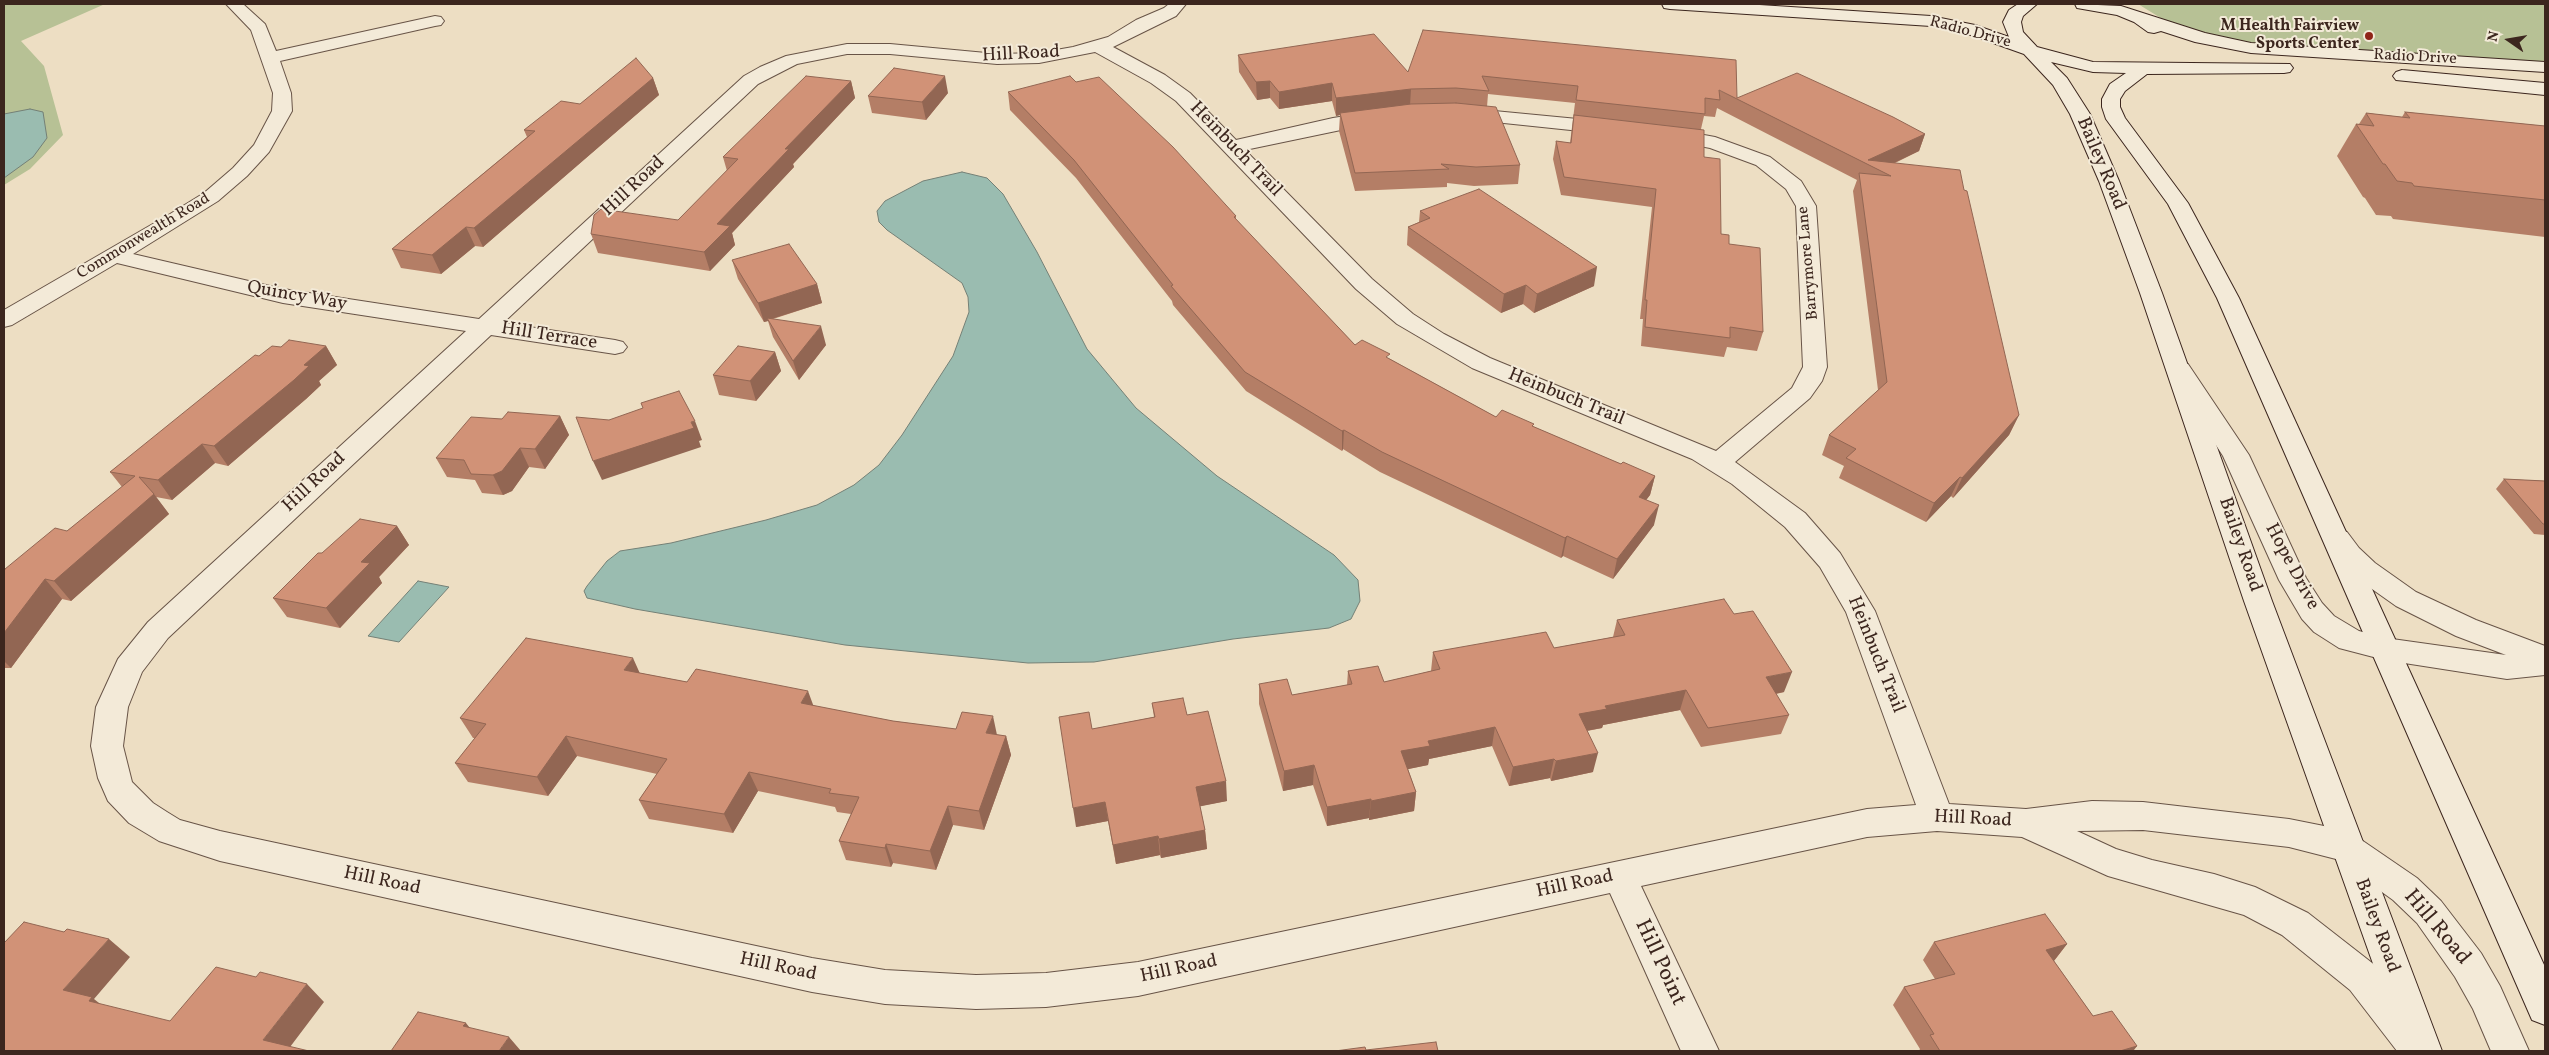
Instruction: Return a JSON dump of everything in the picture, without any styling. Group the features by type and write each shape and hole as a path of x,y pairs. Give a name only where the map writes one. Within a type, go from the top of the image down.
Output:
{"street":[{"name":"Commonwealth Road","path":"4,320 178,220 211,197 240,172 262,148 282,111 282,92 259,28 234,4"},
{"name":"Hill Road","path":"1178,4 1170,12 1143,14 1126,34 1098,46 1045,57 1008,59 856,48 807,56 775,67 743,86 174,613 143,648 129,667 112,707 107,746 114,778 125,796 141,813 171,831 220,846 812,976 885,987 976,992 1046,990 1138,979 1835,829 1889,820 1937,817 2026,823 2092,815 2142,816 2289,833 2324,840 2348,849 2405,889 2429,912 2450,938 2487,998 2510,1051"},
{"name":"Radio Drive","path":"1670,4 1931,21 1969,29 2031,51 2093,68 2260,67 2383,74 2545,89"},
{"name":"Bailey Road","path":"2029,4 2015,14 2012,22 2015,32 2060,82 2090,135 2148,284 2421,1051"},
{"name":"Radio Drive","path":"2083,4 2120,11 2201,38 2251,48 2545,67"},
{"path":"2120,4 2160,33 2167,47 2158,63 2144,69"},
{"path":"271,57 435,21"},
{"name":"Heinbuch Trail","path":"1098,46 1176,91 1364,284 1392,309 1423,331 1481,362 1701,453 1718,463 1795,520 1821,547 1840,574 1860,611 1937,817"},
{"name":"Bailey Road","path":"2144,69 2117,88 2111,99 2111,107 2116,119 2178,203 2191,224 2228,298 2545,1008"},
{"name":"Barrymore Lane","path":"1447,113 1636,131 1703,140 1743,152 1763,161 1783,175 1798,190 1806,206 1816,352 1815,367 1810,381 1801,393 1718,463"},
{"path":"1231,147 1352,120 1394,115"},
{"name":"Quincy Way","path":"114,256 229,285 283,296 483,327"},
{"name":"Hill Terrace","path":"483,327 615,347"},
{"name":"Hope Drive","path":"2175,364 2236,455 2282,557 2312,610 2324,624 2350,640 2385,649 2507,667 2545,664"},
{"path":"2335,537 2349,555 2365,570 2406,599 2466,628 2545,658"},
{"name":"Hill Road","path":"2026,823 2108,861 2152,875 2214,889 2255,903 2295,924 2363,978 2421,1051"},
{"name":"Hill Point","path":"1619,876 1700,1051"}],"green space":[{"path":"4,4 105,4 21,41 44,66 63,135 30,169 4,185"},
{"name":"M Health Fairview Sports Center","path":"2138,4 2545,4 2545,67 2271,50 2185,33"}],"water":[{"path":"30,109 43,112 47,138 33,157 4,178 4,114"},
{"path":"962,172 987,178 1003,194 1037,252 1087,349 1136,408 1217,476 1334,555 1358,580 1360,601 1351,619 1329,628 1233,639 1094,662 1028,663 845,645 635,609 587,598 584,591 587,586 607,561 620,551 671,543 766,520 817,505 854,485 879,465 902,435 953,356 969,312 968,297 962,283 887,230 879,222 877,211 885,201 923,181"},
{"path":"418,581 449,587 399,642 368,636"}],"building":[{"path":"1423,30 1736,60 1737,98 1797,73 1893,117 1925,134 1868,160 1960,170 1964,190 1967,191 2019,415 1962,478 1960,477 1934,503 1846,458 1856,449 1829,435 1887,382 1859,173 1891,176 1719,90 1720,100 1705,98 1705,114 1576,100 1578,86 1482,76 1489,91 1456,88 1411,89 1336,98 1332,83 1279,92 1270,81 1256,82 1238,55 1374,34 1408,72"},
{"path":"636,58 653,78 474,228 466,227 432,255 392,249 535,131 524,130 561,101 580,104"},
{"path":"894,68 945,76 922,102 868,96"},
{"path":"806,76 851,81 785,149 789,149 717,224 730,226 704,252 591,234 594,215 601,209 678,220 738,159 723,157"},
{"path":"1070,76 1076,82 1099,77 1173,147 1236,216 1234,217 1355,345 1362,340 1390,354 1386,357 1496,417 1502,410 1534,424 1532,426 1621,464 1623,462 1655,476 1639,497 1659,505 1617,559 1567,536 1565,538 1382,452 1344,430 1342,431 1245,372 1171,286 1173,285 1074,160 1008,92"},
{"path":"1456,103 1496,107 1520,165 1476,167 1441,164 1449,169 1355,173 1340,113 1411,104"},
{"path":"2405,112 2545,126 2545,200 2414,186 2412,183 2397,181 2356,124 2374,126 2366,113 2410,118"},
{"path":"1574,115 1704,130 1704,157 1720,159 1721,234 1729,235 1729,244 1760,248 1763,332 1730,327 1730,338 1645,327 1647,300 1645,300 1656,189 1564,177 1556,141 1571,143"},
{"path":"1479,189 1597,267 1537,294 1526,285 1504,294 1408,227 1430,218 1420,211"},
{"path":"789,244 817,284 758,303 732,260"},
{"path":"767,318 821,326 793,361"},
{"path":"289,340 326,346 304,365 309,366 294,380 214,446 202,444 158,480 139,477 154,494 54,581 45,579 4,633 5,569 55,528 67,531 135,476 110,472 255,355 259,356 272,346 281,347"},
{"path":"738,346 775,352 750,381 713,375"},
{"path":"679,391 695,421 691,422 694,428 593,461 576,417 609,420 643,408 641,403"},
{"path":"508,412 560,416 535,449 520,448 502,471 493,475 471,474 464,460 436,458 471,417 502,419"},
{"path":"2504,479 2545,481 2545,524 2543,524"},
{"path":"360,519 397,526 361,562 370,563 326,608 273,598 318,553 322,553"},
{"path":"1724,599 1734,614 1753,611 1792,672 1766,677 1789,715 1708,728 1686,690 1605,706 1607,709 1579,714 1598,753 1513,767 1495,727 1428,741 1430,746 1401,751 1416,792 1371,801 1371,799 1327,807 1314,765 1284,771 1259,684 1287,679 1292,695 1352,684 1348,671 1378,666 1384,682 1440,669 1433,652 1546,632 1554,648 1625,635 1617,620"},
{"path":"526,638 633,658 624,670 687,682 696,669 808,691 801,703 893,721 956,729 962,712 993,716 986,733 1006,736 979,811 948,806 930,851 886,844 885,848 839,841 859,797 829,793 831,789 749,772 724,814 639,800 667,759 566,736 537,777 455,763 486,724 460,718"},
{"path":"1183,698 1187,715 1208,711 1226,781 1196,787 1205,830 1159,839 1158,836 1113,845 1105,802 1073,808 1059,717 1089,712 1092,729 1155,717 1152,703"},
{"path":"2045,914 2067,944 2046,950 2093,1016 2112,1011 2137,1046 2120,1051 1940,1051 1930,1035 1934,1034 1904,987 1955,974 1934,942"},
{"path":"24,922 64,932 67,929 109,939 63,990 92,997 89,1001 170,1021 216,967 256,977 260,972 307,984 263,1040 309,1051 4,1051 4,943"},
{"path":"418,1012 466,1023 463,1026 509,1037 499,1051 391,1051"},
{"path":"1436,1042 1438,1051 1335,1051 1365,1047 1366,1050"}],"place":[{"name":"M Health Fairview Sports Center","path":"2369,36"}]}
